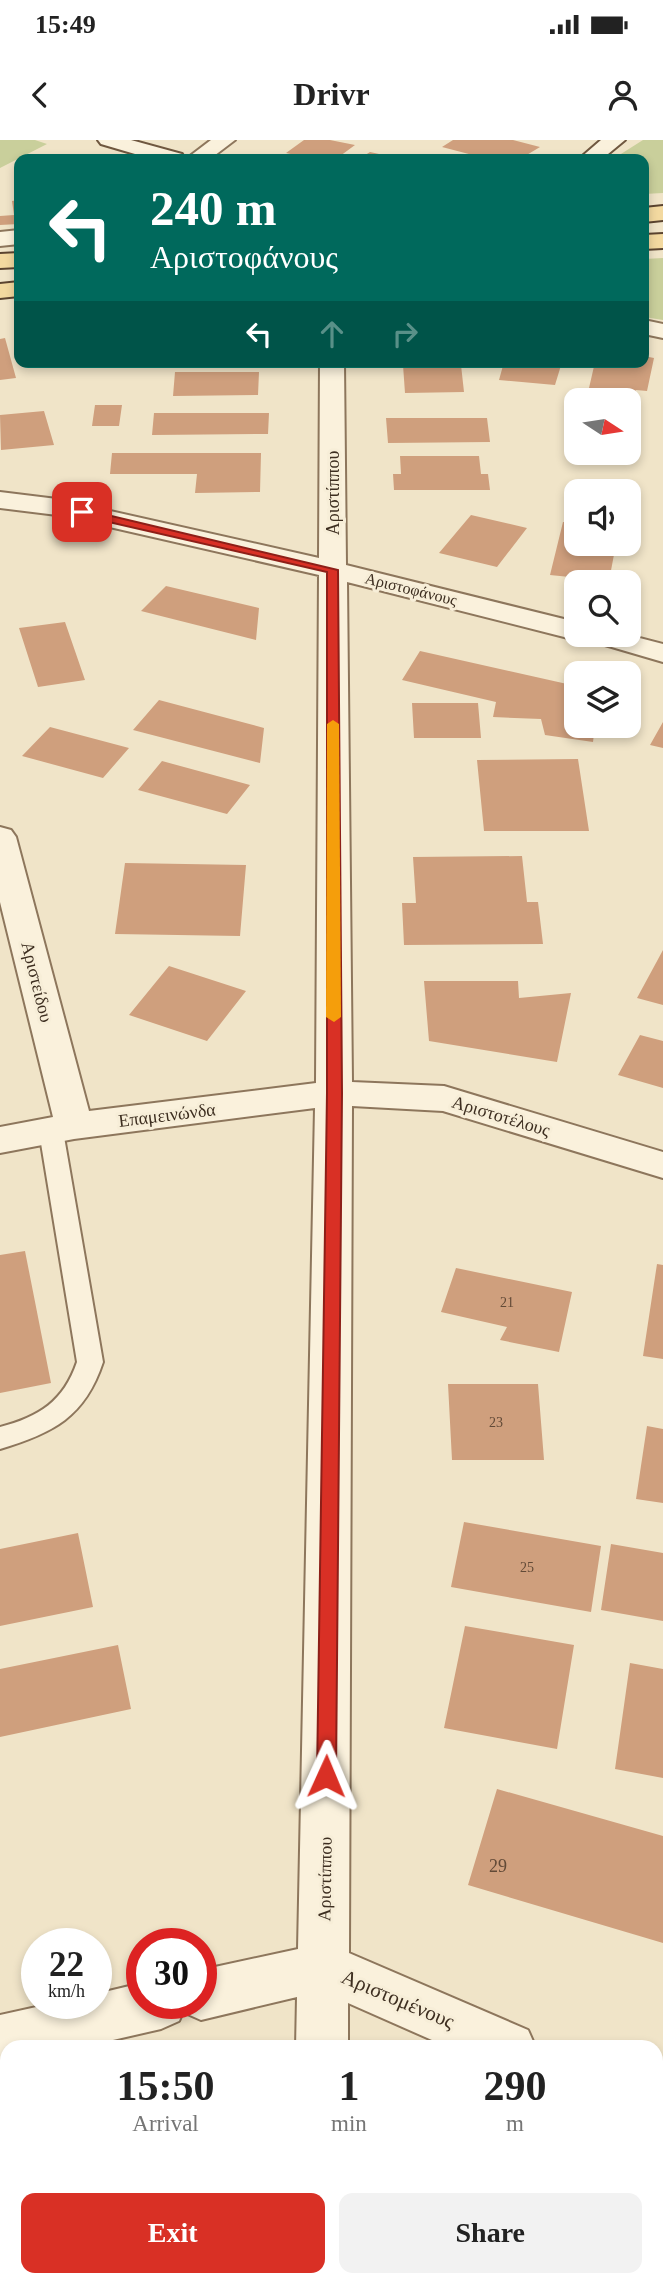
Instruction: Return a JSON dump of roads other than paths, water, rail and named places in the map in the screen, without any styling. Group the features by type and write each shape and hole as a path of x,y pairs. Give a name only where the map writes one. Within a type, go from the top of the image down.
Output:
{"street":[{"path":"108,140 157,154"},
{"path":"204,154 225,140"},
{"path":"596,154 615,140"},
{"name":"Αριστίππου","path":"324,1967 334,1093 332,368"},
{"name":"Αριστοφάνους","path":"0,500 57,506 333,570 564,628"},
{"path":"640,647 663,653"},
{"name":"Αριστείδου","path":"0,837 62,1128"},
{"name":"Επαμεινώνδα","path":"0,1140 62,1128 334,1093"},
{"name":"Αριστοτέλους","path":"334,1093 444,1098 663,1165"},
{"path":"217,1991 324,1967 323,2040"},
{"name":"Αριστομένους","path":"324,1967 492,2040"},
{"path":"0,2040 126,2012"}],"lane":[{"path":"0,1438 19,1433 56,1412 80,1390 90,1362 62,1128"}]}
